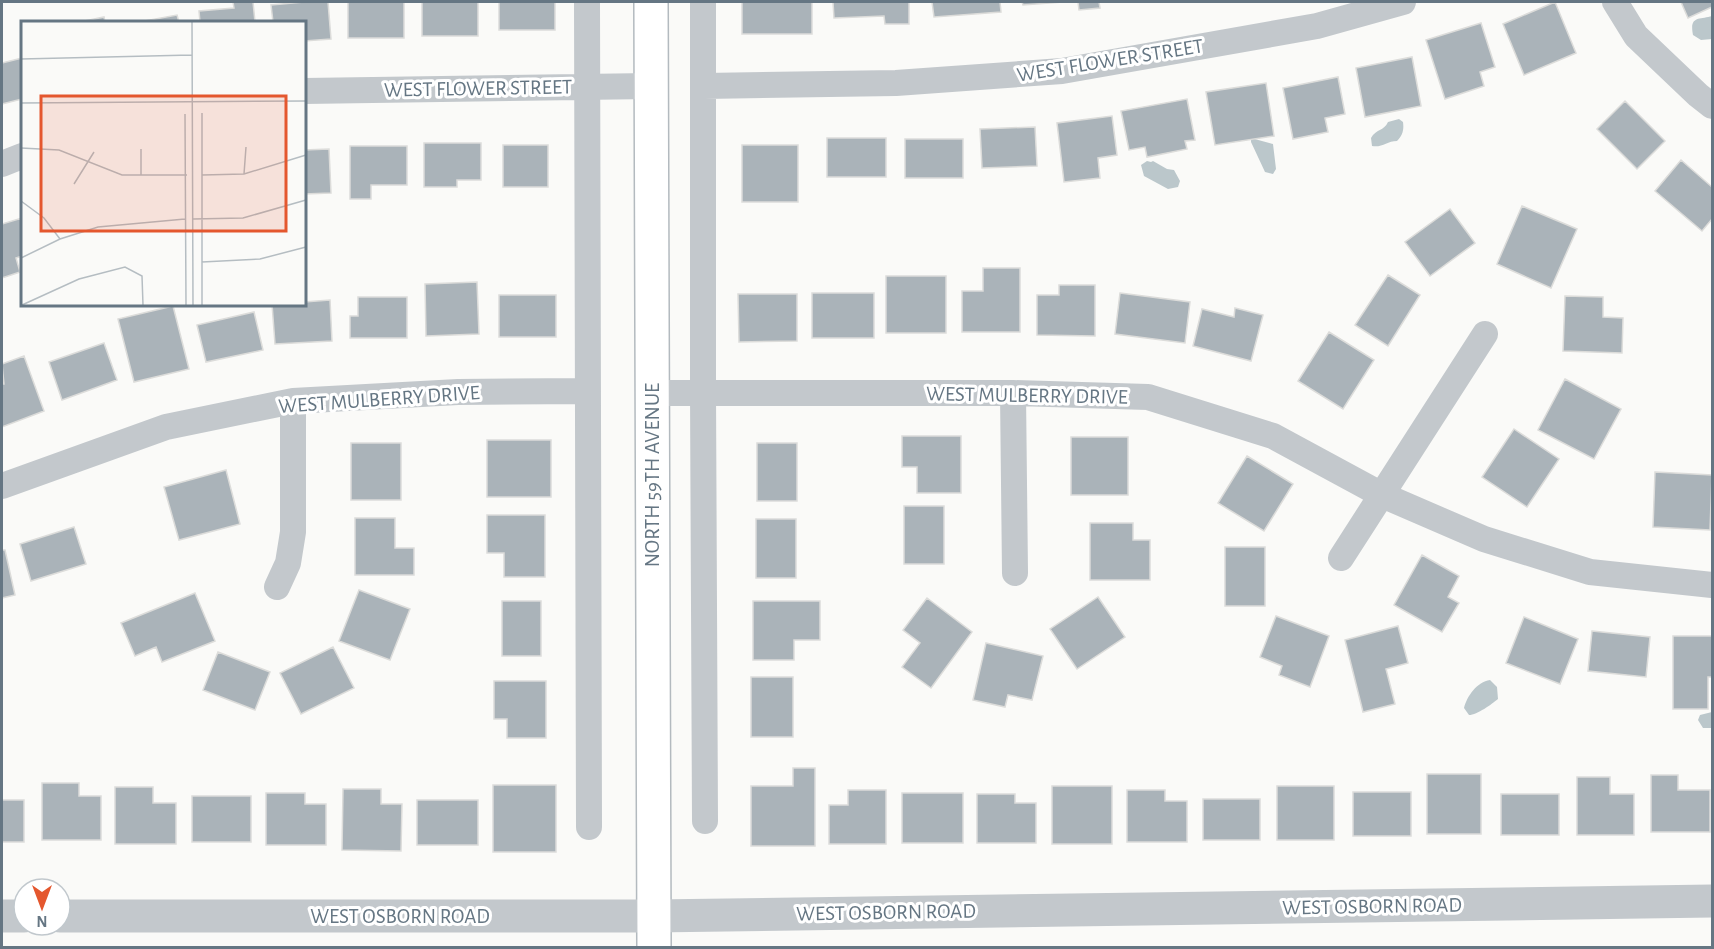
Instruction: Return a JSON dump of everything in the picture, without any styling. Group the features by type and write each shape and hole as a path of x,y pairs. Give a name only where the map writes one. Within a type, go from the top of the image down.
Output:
{"main road":[{"name":"NORTH 59TH AVENUE","path":"651,2 654,932"}],"street":[{"path":"587,2 589,827"},
{"path":"703,2 702,392 705,821"},
{"name":"WEST FLOWER STREET","path":"704,86 897,83 1062,71 1317,26 1403,2"},
{"path":"1615,2 1636,36 1698,95 1713,106"},
{"name":"WEST FLOWER STREET","path":"306,91 651,86"},
{"path":"2,164 21,156"},
{"path":"1341,558 1485,334"},
{"name":"WEST MULBERRY DRIVE","path":"2,486 166,427 293,401 458,392 588,391"},
{"name":"WEST MULBERRY DRIVE","path":"652,393 1013,393 1148,397 1273,436 1382,495 1484,539 1590,572 1713,585"},
{"path":"1013,393 1015,573"},
{"path":"277,587 288,563 293,532 293,401"},
{"name":"WEST OSBORN ROAD","path":"72,916 654,932 1713,901"}],"shaded area":[{"path":"1712,16 1712,39 1701,40 1693,35 1694,21"},
{"path":"1399,119 1403,122 1403,130 1397,141 1372,146 1371,138 1375,133 1388,122"},
{"path":"1251,138 1273,144 1276,169 1273,174 1265,172"},
{"path":"1147,161 1153,161 1167,169 1174,170 1180,181 1178,187 1168,189 1144,176 1141,165"},
{"path":"1490,680 1497,687 1498,699 1480,711 1469,715 1464,708 1470,694 1485,681"},
{"path":"1712,712 1712,728 1703,728 1698,720 1700,715"}],"building":[{"path":"233,2 253,2 255,21 200,21 199,11 234,8"},
{"path":"328,2 331,39 306,41 306,21 273,21 271,5"},
{"path":"348,2 404,2 404,38 348,38"},
{"path":"422,2 478,2 478,36 422,36"},
{"path":"499,2 555,2 555,30 499,30"},
{"path":"742,2 812,2 812,34 742,34"},
{"path":"833,2 909,2 909,24 885,24 884,16 834,18"},
{"path":"932,2 1000,2 1001,12 934,17"},
{"path":"1022,2 1063,2 1023,5"},
{"path":"1078,2 1099,2 1100,8 1079,10"},
{"path":"1555,2 1576,53 1524,75 1503,24"},
{"path":"1681,2 1712,2 1712,7 1688,18"},
{"path":"177,15 179,21 144,21"},
{"path":"104,17 105,21 85,21"},
{"path":"1481,23 1495,67 1480,72 1484,86 1445,99 1426,40"},
{"path":"1412,57 1421,106 1365,117 1356,68"},
{"path":"21,58 21,99 2,104 2,63"},
{"path":"1338,77 1345,114 1325,118 1328,132 1293,139 1283,88"},
{"path":"1266,83 1274,136 1215,145 1206,92"},
{"path":"1187,99 1195,140 1185,141 1187,149 1147,157 1145,147 1129,150 1121,111"},
{"path":"1625,101 1665,141 1637,169 1597,129"},
{"path":"1112,116 1117,155 1098,158 1100,178 1064,182 1057,123"},
{"path":"1035,127 1037,166 982,168 980,129"},
{"path":"827,138 886,138 886,177 827,177"},
{"path":"905,139 963,139 963,178 905,178"},
{"path":"424,143 481,143 481,180 457,180 457,187 424,187"},
{"path":"503,145 548,145 548,187 503,187"},
{"path":"742,145 798,145 798,202 742,202"},
{"path":"350,146 407,146 407,185 371,185 371,199 350,199"},
{"path":"329,149 331,193 306,194 306,150"},
{"path":"1681,160 1712,187 1712,219 1702,231 1655,191"},
{"path":"1522,206 1577,229 1551,288 1497,264"},
{"path":"1450,209 1475,243 1430,276 1405,242"},
{"path":"21,218 21,256 16,258 20,272 2,278 2,224"},
{"path":"983,268 1020,268 1020,332 962,332 962,291 983,291"},
{"path":"1388,275 1420,295 1388,346 1355,325"},
{"path":"886,276 946,276 946,333 886,333"},
{"path":"477,282 479,334 426,336 425,284"},
{"path":"1059,285 1095,285 1095,336 1037,335 1037,295 1059,295"},
{"path":"812,293 874,293 874,338 812,338"},
{"path":"1120,293 1190,302 1185,343 1115,334"},
{"path":"738,294 797,294 797,341 739,342"},
{"path":"499,295 556,295 556,337 499,337"},
{"path":"1565,296 1603,297 1603,317 1623,318 1622,353 1563,351"},
{"path":"358,297 407,297 407,338 350,338 350,316 358,316"},
{"path":"330,300 332,341 275,344 272,306 306,306 306,302"},
{"path":"173,306 189,369 134,382 118,319"},
{"path":"1235,308 1263,315 1251,361 1193,346 1202,309 1234,317"},
{"path":"254,312 263,350 206,362 197,325"},
{"path":"1329,332 1374,360 1343,409 1298,381"},
{"path":"104,343 117,380 62,400 49,362"},
{"path":"24,356 44,411 2,427 2,384 4,384 2,364"},
{"path":"1565,379 1621,409 1594,459 1538,430"},
{"path":"1514,429 1559,459 1527,507 1482,477"},
{"path":"902,436 961,436 961,493 917,493 917,467 902,467"},
{"path":"1071,437 1128,437 1128,495 1071,495"},
{"path":"487,440 551,440 551,497 487,497"},
{"path":"351,443 401,443 401,500 351,500"},
{"path":"757,443 797,443 797,501 757,501"},
{"path":"1247,456 1293,484 1264,531 1218,503"},
{"path":"226,470 240,524 179,540 164,487"},
{"path":"1655,472 1712,475 1710,530 1653,527"},
{"path":"904,506 944,506 944,564 904,564"},
{"path":"487,515 545,515 545,577 504,577 504,553 487,553"},
{"path":"355,518 395,518 395,548 414,548 414,575 355,575"},
{"path":"756,519 796,519 796,578 756,578"},
{"path":"1090,523 1133,523 1133,540 1150,540 1150,580 1090,580"},
{"path":"74,527 86,564 31,581 20,544"},
{"path":"1225,547 1265,547 1265,606 1225,606"},
{"path":"2,550 5,550 15,595 2,598"},
{"path":"1422,555 1459,576 1448,597 1459,603 1442,632 1394,605"},
{"path":"359,590 410,609 390,660 339,641"},
{"path":"195,593 215,641 162,662 156,647 135,656 121,623"},
{"path":"1098,597 1125,637 1077,669 1050,629"},
{"path":"927,598 972,632 931,688 902,667 920,643 903,630"},
{"path":"502,601 541,601 541,656 502,656"},
{"path":"753,601 820,601 820,640 794,640 794,660 753,660"},
{"path":"1276,616 1329,636 1310,687 1279,675 1282,666 1260,657"},
{"path":"1524,617 1578,639 1560,684 1506,663"},
{"path":"1398,626 1408,663 1386,669 1395,704 1363,712 1345,640"},
{"path":"1592,631 1650,637 1646,677 1588,671"},
{"path":"1673,636 1712,636 1712,677 1708,677 1708,709 1673,709"},
{"path":"986,643 1043,656 1032,700 1008,695 1005,707 973,700"},
{"path":"333,647 354,688 301,714 280,673"},
{"path":"218,652 270,672 255,710 203,690"},
{"path":"751,677 793,677 793,737 751,737"},
{"path":"494,681 546,681 546,738 507,738 507,719 494,719"},
{"path":"793,768 815,768 815,846 751,846 751,786 793,786"},
{"path":"1427,774 1481,774 1481,834 1427,834"},
{"path":"1651,775 1678,775 1678,790 1710,790 1710,832 1651,832"},
{"path":"1577,777 1610,777 1610,794 1634,794 1634,835 1577,835"},
{"path":"42,783 79,783 79,796 101,796 101,840 42,840"},
{"path":"493,785 556,785 556,852 493,852"},
{"path":"1052,786 1112,786 1112,844 1052,844"},
{"path":"1277,786 1334,786 1334,840 1277,840"},
{"path":"115,787 153,787 153,803 176,803 176,844 115,844"},
{"path":"343,789 381,789 381,804 402,804 401,851 342,850"},
{"path":"848,790 886,790 886,844 829,844 829,805 848,805"},
{"path":"1127,790 1165,790 1165,801 1187,801 1187,842 1127,842"},
{"path":"1353,792 1411,792 1411,836 1353,836"},
{"path":"266,793 305,793 305,804 326,804 326,845 266,845"},
{"path":"902,793 963,793 963,843 902,843"},
{"path":"977,794 1015,794 1015,803 1036,803 1036,843 977,843"},
{"path":"1501,794 1559,794 1559,835 1501,835"},
{"path":"192,796 251,796 251,842 192,842"},
{"path":"1203,799 1260,799 1260,840 1203,840"},
{"path":"2,800 24,800 24,842 2,842"},
{"path":"417,800 478,800 478,845 417,845"}]}
